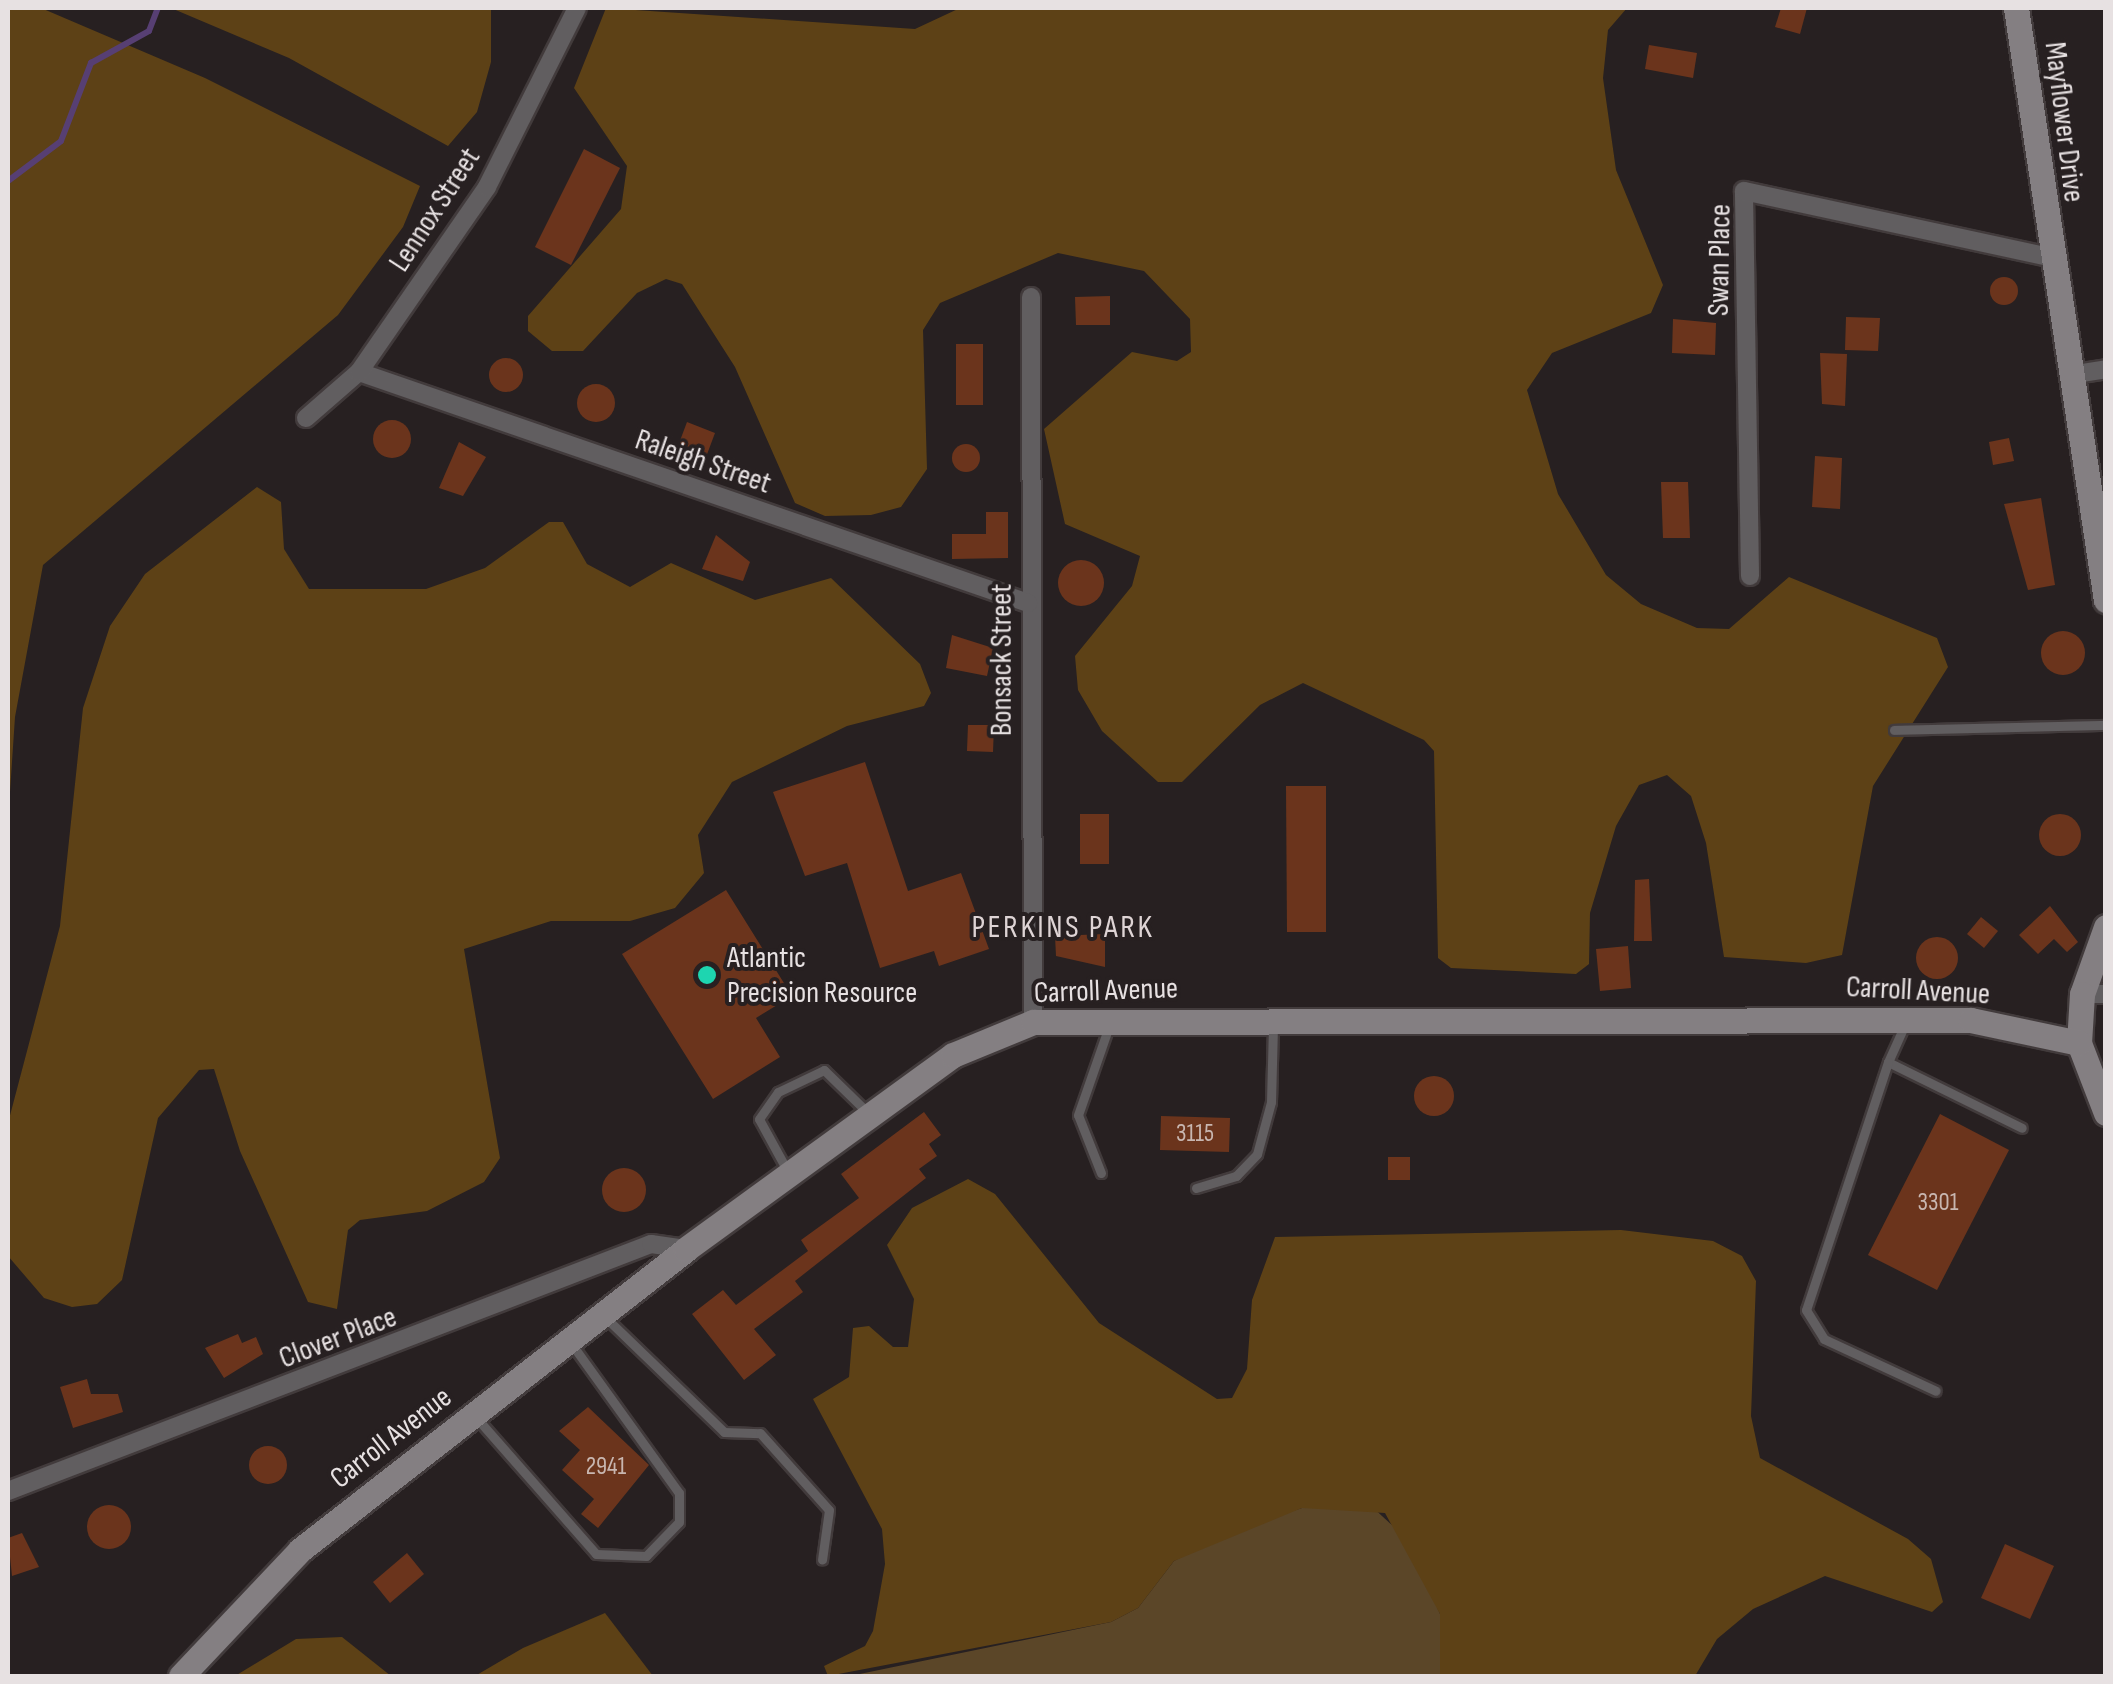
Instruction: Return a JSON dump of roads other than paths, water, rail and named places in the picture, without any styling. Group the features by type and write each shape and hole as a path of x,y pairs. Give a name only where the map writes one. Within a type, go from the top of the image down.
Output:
{"street":[{"name":"Lennox Street","path":"306,418 359,372 488,187 577,8"},
{"name":"Mayflower Drive","path":"2016,8 2049,258 2106,600"},
{"name":"Swan Place","path":"1750,576 1744,191 2049,258"},
{"name":"Bonsack Street","path":"1032,297 1028,603 1033,1022"},
{"path":"2070,375 2106,370"},
{"name":"Raleigh Street","path":"359,372 1028,603"},
{"path":"2106,927 2094,994 2079,1043 2106,1113"},
{"name":"Carroll Avenue","path":"182,1676 300,1550 686,1249 868,1113 953,1055 1033,1022 1971,1020 2079,1043"},
{"name":"Clover Place","path":"8,1491 651,1244 686,1249"}],"lane":[{"path":"1894,730 2106,725"},
{"path":"1102,1173 1078,1116 1112,1019"},
{"path":"1907,1020 1888,1062 1806,1310 1824,1339 1936,1391"},
{"path":"1196,1188 1236,1176 1257,1154 1270,1102 1273,1021"},
{"path":"1888,1062 2022,1128"},
{"path":"788,1172 759,1119 778,1092 824,1070 868,1113"},
{"path":"602,1314 675,1392 724,1432 760,1433 806,1484 828,1510 822,1560"},
{"path":"474,1415 596,1554 646,1556 678,1522 679,1493 569,1341"}],"waterway":[{"path":"8,181 61,141 91,63 149,31 158,8"}],"place":[{"name":"Atlantic Precision Resource","path":"707,975"}],"district":[{"name":"PERKINS PARK","path":"1063,928"}]}
